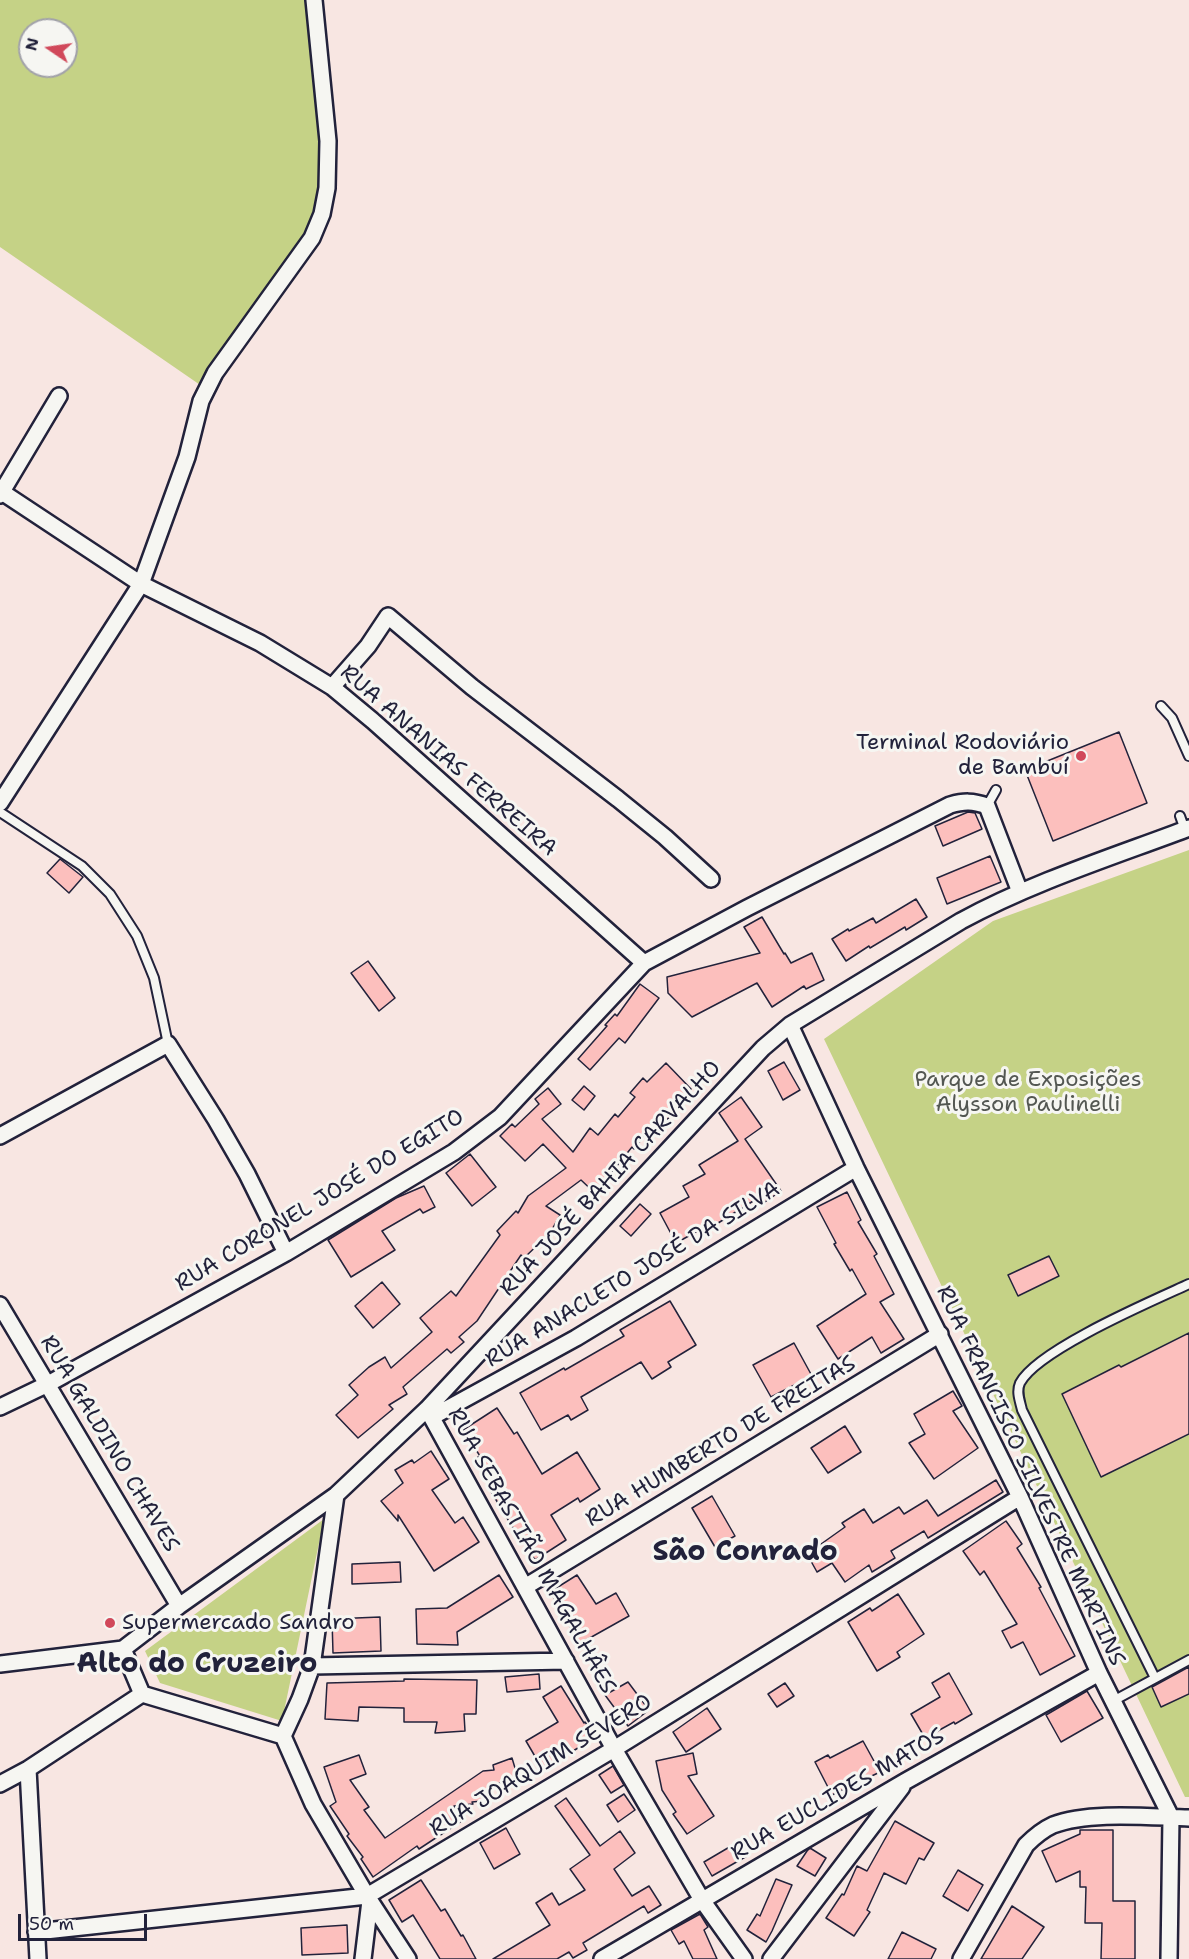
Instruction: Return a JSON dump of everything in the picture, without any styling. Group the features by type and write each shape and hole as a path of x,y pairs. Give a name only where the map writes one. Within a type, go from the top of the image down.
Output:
{"street":[{"path":"0,803 141,584 187,457 198,410 206,389 312,238 322,214 327,188 328,141 314,0"},
{"path":"1,493 59,396"},
{"name":"RUA ANANIAS FERREIRA","path":"1,493 141,584 260,643 332,687 374,721 644,963"},
{"path":"332,687 368,646 388,616 472,687 642,818 711,879"},
{"name":"RUA CORONEL JOSÉ DO EGITO","path":"0,1407 48,1384 286,1253 454,1152 500,1117 644,963 758,902 950,805 963,801 974,801 987,806"},
{"path":"987,806 1020,892"},
{"name":"RUA JOSÉ BAHIA CARVALHO","path":"123,1649 179,1606 336,1495 429,1413 763,1048 790,1025 961,921 1020,892 1185,825"},
{"name":"RUA FRANCISCO SILVESTRE MARTINS","path":"790,1025 856,1168 1020,1497 1099,1672 1171,1817 1169,1959"},
{"path":"0,1136 168,1044 247,1174 286,1253"},
{"name":"RUA ANACLETO JOSÉ DA SILVA","path":"429,1413 576,1338 856,1168"},
{"name":"RUA GALDINO CHAVES","path":"0,1305 179,1606"},
{"name":"RUA HUMBERTO DE FREITAS","path":"525,1587 940,1334"},
{"name":"RUA SEBASTIÃO MAGALHÂES","path":"429,1413 614,1749 702,1900 744,1959"},
{"path":"336,1495 312,1666 284,1736 313,1804 368,1899 408,1959"},
{"name":"RUA JOAQUIM SEVERO","path":"36,1932 368,1899 1020,1497"},
{"path":"0,1664 123,1649 142,1694"},
{"path":"312,1666 566,1661"},
{"name":"RUA EUCLIDES MATOS","path":"602,1959 906,1781 1099,1672"},
{"path":"0,1784 142,1694 284,1736"},
{"path":"28,1768 38,1959"},
{"path":"771,1959 906,1781"},
{"path":"961,1959 1026,1845 1040,1832 1077,1819 1189,1818"},
{"path":"363,1959 368,1899"}],"lane":[{"path":"1161,706 1172,718 1189,756"},
{"path":"987,806 996,790"},
{"path":"0,812 81,866 110,894 137,936 154,978 168,1044"},
{"path":"1155,1678 1022,1410 1018,1396 1019,1385 1027,1374 1049,1355 1102,1325 1189,1284"},
{"path":"1113,1701 1189,1660"}],"green space":[{"path":"0,0 314,0 328,141 322,214 206,389 0,247"},
{"name":"Parque de Exposições Alysson Paulinelli","path":"1189,850 1189,1797 1185,1797 824,1039 993,921"},
{"path":"324,1519 282,1721 160,1683 145,1651"}],"building":[{"path":"1119,732 1147,803 1053,841 1025,770"},
{"path":"968,812 975,813 982,829 943,846 935,826"},
{"path":"990,856 1001,882 947,904 937,878"},
{"path":"60,859 83,877 69,893 47,873"},
{"path":"916,899 927,917 870,948 869,946 846,961 832,939 873,918 876,923"},
{"path":"762,917 791,963 812,953 824,980 806,989 804,986 772,1007 757,983 692,1017 668,993 667,977 760,953 744,927"},
{"path":"368,961 395,998 379,1011 351,973"},
{"path":"640,984 659,998 625,1043 619,1038 590,1070 578,1059 607,1026 605,1025 615,1014 617,1016"},
{"path":"784,1062 800,1090 783,1100 768,1071"},
{"path":"666,1063 691,1089 675,1105 678,1107 665,1122 662,1119 649,1134 647,1132 634,1149 632,1147 597,1195 581,1180 546,1206 560,1215 550,1233 524,1258 521,1255 477,1321 459,1337 464,1342 451,1353 447,1349 403,1387 407,1394 389,1405 393,1409 358,1438 336,1415 358,1395 349,1385 369,1367 385,1357 391,1368 432,1332 420,1318 451,1291 456,1296 500,1235 497,1231 516,1211 518,1213 528,1196 566,1168 543,1144 525,1161 500,1136 512,1124 515,1127 539,1104 535,1099 548,1088 561,1104 542,1119 573,1152 590,1128 598,1135 615,1114 618,1117 635,1097 630,1093 643,1078 647,1082"},
{"path":"584,1086 595,1096 584,1110 572,1100"},
{"path":"741,1097 762,1127 745,1139 781,1191 762,1204 758,1198 707,1230 705,1227 676,1243 660,1213 689,1197 683,1186 705,1174 699,1165 738,1141 719,1113"},
{"path":"470,1154 496,1187 472,1206 446,1173"},
{"path":"424,1186 435,1207 423,1213 420,1209 382,1231 395,1250 351,1277 328,1240 396,1198"},
{"path":"847,1192 861,1220 858,1222 877,1254 874,1256 894,1294 880,1302 904,1339 881,1353 872,1337 838,1359 817,1326 866,1294 834,1244 836,1243 817,1207"},
{"path":"640,1204 651,1214 631,1236 620,1226"},
{"path":"1049,1256 1059,1276 1018,1296 1008,1275"},
{"path":"382,1282 400,1304 373,1328 355,1306"},
{"path":"670,1301 696,1345 668,1362 671,1367 652,1379 641,1362 581,1397 588,1410 571,1420 568,1415 541,1430 520,1393 624,1336 620,1330"},
{"path":"1189,1333 1189,1434 1101,1477 1062,1394"},
{"path":"794,1343 812,1376 771,1397 753,1365"},
{"path":"953,1391 962,1406 953,1411 978,1448 934,1479 909,1443 925,1434 914,1414"},
{"path":"497,1408 514,1434 517,1432 542,1474 577,1452 600,1489 580,1502 578,1498 551,1515 566,1540 535,1560 487,1485 490,1483 475,1459 480,1456 463,1430"},
{"path":"845,1426 861,1452 828,1473 811,1448"},
{"path":"431,1451 449,1479 432,1490 455,1523 463,1517 479,1542 434,1571 398,1515 398,1521 381,1501 403,1483 395,1470 412,1460 414,1463"},
{"path":"996,1480 1003,1492 928,1538 924,1531 891,1551 895,1558 872,1572 869,1565 845,1582 832,1563 817,1572 807,1554 845,1527 842,1523 864,1509 873,1523 899,1507 904,1514 927,1500 938,1516"},
{"path":"712,1496 735,1536 715,1547 692,1508"},
{"path":"1006,1521 1022,1544 1017,1548 1041,1587 1039,1588 1075,1656 1040,1675 1023,1642 1011,1648 1002,1631 1017,1624 984,1571 980,1575 963,1551"},
{"path":"400,1562 401,1582 352,1584 352,1564"},
{"path":"499,1575 513,1597 457,1632 458,1645 417,1644 416,1609 447,1608"},
{"path":"577,1575 596,1604 616,1593 629,1616 579,1644 568,1620 550,1592"},
{"path":"898,1594 924,1634 897,1652 900,1657 877,1671 848,1622 870,1608 872,1611"},
{"path":"380,1617 381,1651 333,1653 332,1619"},
{"path":"1189,1667 1189,1694 1161,1707 1152,1687"},
{"path":"949,1673 972,1714 925,1738 911,1714 940,1697 932,1683"},
{"path":"539,1674 540,1689 507,1692 505,1677"},
{"path":"404,1679 477,1680 476,1714 464,1714 465,1731 435,1733 437,1722 404,1722 404,1708 359,1707 358,1721 325,1719 327,1683 404,1681"},
{"path":"628,1682 649,1710 628,1726 605,1695"},
{"path":"785,1683 794,1696 777,1707 768,1694"},
{"path":"561,1686 584,1723 596,1737 543,1770 526,1741 558,1722 543,1697"},
{"path":"1087,1691 1103,1718 1061,1742 1046,1715"},
{"path":"707,1708 721,1729 686,1752 673,1732"},
{"path":"863,1741 880,1772 832,1795 815,1762 828,1755 830,1758"},
{"path":"693,1753 697,1774 688,1776 714,1816 687,1834 673,1814 676,1812 662,1790 656,1761"},
{"path":"359,1755 366,1774 350,1780 369,1807 364,1810 385,1838 483,1771 494,1770 493,1765 512,1758 515,1768 532,1766 533,1772 491,1786 492,1800 454,1806 463,1820 419,1849 417,1846 373,1877 361,1859 363,1857 347,1836 349,1834 330,1806 336,1802 324,1767"},
{"path":"613,1766 624,1785 611,1793 599,1775"},
{"path":"624,1794 635,1810 618,1822 607,1805"},
{"path":"566,1798 600,1846 620,1831 635,1853 614,1869 632,1896 649,1886 661,1905 648,1913 644,1906 583,1943 587,1950 573,1958 569,1952 557,1959 493,1959 550,1925 536,1903 552,1893 559,1905 585,1890 570,1869 590,1855 555,1806"},
{"path":"895,1821 934,1843 924,1860 919,1858 906,1884 884,1873 867,1910 870,1912 854,1936 826,1918 842,1894 844,1895 857,1866 867,1871"},
{"path":"506,1828 520,1854 494,1869 480,1843"},
{"path":"1080,1830 1113,1830 1113,1901 1135,1901 1135,1959 1101,1959 1102,1923 1085,1923 1086,1887 1080,1887 1080,1871 1056,1882 1042,1851 1080,1834"},
{"path":"738,1842 747,1856 712,1876 704,1862"},
{"path":"810,1848 826,1858 815,1876 797,1866"},
{"path":"958,1870 983,1885 968,1911 943,1896"},
{"path":"776,1879 792,1885 766,1942 747,1930 757,1914 760,1916"},
{"path":"421,1880 441,1911 445,1909 476,1959 440,1959 413,1915 402,1922 389,1900"},
{"path":"1012,1906 1044,1927 1022,1959 981,1959"},
{"path":"700,1914 708,1927 704,1930 717,1959 693,1959 684,1941 679,1944 671,1930"},
{"path":"347,1925 348,1953 302,1955 301,1928"},
{"path":"902,1932 936,1949 931,1959 888,1959"}],"place":[{"name":"Terminal Rodoviário de Bambuí","path":"1081,756"},
{"name":"Supermercado Sandro","path":"110,1623"}],"district":[{"name":"São Conrado","path":"745,1553"},
{"name":"Alto do Cruzeiro","path":"197,1665"}]}
